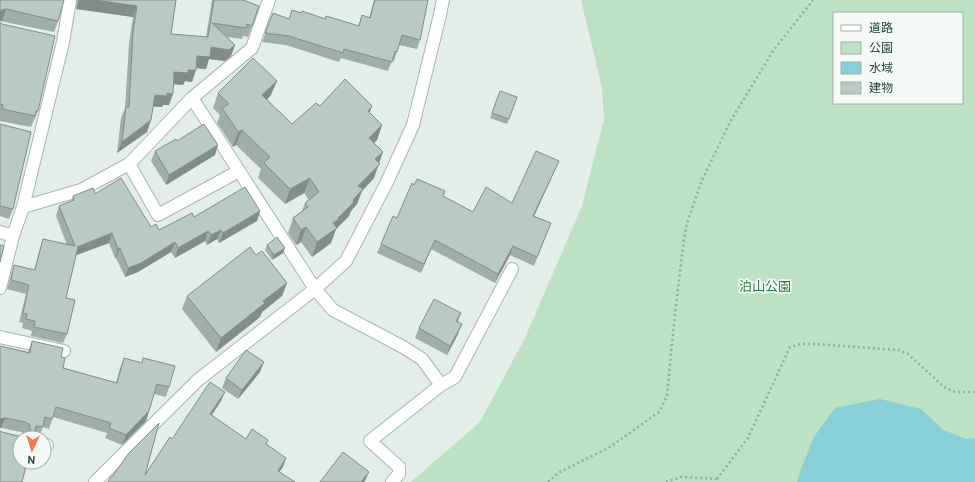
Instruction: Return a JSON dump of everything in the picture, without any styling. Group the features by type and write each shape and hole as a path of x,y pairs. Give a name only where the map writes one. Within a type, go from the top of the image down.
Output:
{"street":[{"path":"0,288 13,236 23,207 63,42 70,0"},
{"path":"23,207 81,190 129,164 192,98 252,48 269,0"},
{"path":"95,482 198,380 314,288 346,260 387,182 412,125 443,0"},
{"path":"49,39 63,42"},
{"path":"192,98 314,288 333,310 403,347 422,359 441,386"},
{"path":"26,134 39,137"},
{"path":"129,164 158,215 239,171"},
{"path":"0,232 13,236"},
{"path":"392,482 399,474 399,467 370,441 441,386 455,377 512,269"},
{"path":"0,337 64,351"}],"path":[{"path":"548,482 558,473 610,446 659,412 667,396 684,239 687,223 702,180 730,122 769,57 813,0"},
{"path":"666,482 681,477 718,480 748,438 790,347 801,344 815,344 898,350 908,354 944,387 955,392 975,392"}],"green space":[{"name":"泊山公園","path":"581,0 975,0 975,482 411,482 480,422 524,340 582,206 604,119 602,88"}],"water":[{"path":"880,399 921,409 943,430 967,439 975,438 975,482 797,482 814,437 835,408"}],"building":[{"path":"0,0 64,0 58,21 6,9 0,11"},
{"path":"95,0 176,0 171,34 208,37 214,0 243,0 259,6 252,26 247,24 246,28 212,23 235,45 229,50 211,47 210,57 197,56 196,70 188,70 188,73 174,72 173,94 167,93 167,96 155,95 151,120 122,142 126,107 129,107 133,32 137,6"},
{"path":"375,0 428,0 420,40 402,35 397,52 395,51 392,62 344,49 343,53 289,36 265,33 273,13 289,19 292,10 301,13 302,11 325,19 326,16 359,26 362,15 370,18"},
{"path":"0,22 2,24 55,36 38,111 36,111 35,116 2,109 3,105 0,104"},
{"path":"253,58 277,81 262,95 292,124 316,103 320,106 345,79 372,106 368,111 382,125 369,138 383,152 375,159 380,164 358,186 363,189 353,200 354,202 338,218 339,219 333,223 337,228 317,242 306,227 301,230 293,218 308,207 305,203 319,192 310,178 290,189 264,163 270,157 242,130 238,132 222,108 229,104 218,93"},
{"path":"500,91 517,97 509,119 492,113"},
{"path":"0,124 31,132 13,209 0,206"},
{"path":"204,124 218,145 169,175 155,151 176,139 177,141"},
{"path":"536,151 559,161 533,216 551,223 537,257 513,246 498,274 435,240 424,264 381,244 393,216 397,218 412,183 414,185 417,179 445,191 443,196 473,212 486,187 512,203"},
{"path":"121,178 151,227 156,224 159,230 192,213 194,217 245,187 260,211 223,233 221,230 211,235 208,231 178,248 175,242 141,263 128,268 112,233 77,247 66,298 75,300 67,334 34,327 35,321 26,319 27,314 23,313 29,285 11,280 14,265 35,270 43,239 75,246 59,206 74,200 73,196 93,188 95,194"},
{"path":"277,237 285,248 274,255 267,245"},
{"path":"0,245 4,246 0,262"},
{"path":"250,247 256,255 262,251 287,283 263,301 265,303 221,338 187,296"},
{"path":"434,299 461,313 456,321 462,324 450,346 419,328"},
{"path":"32,341 63,348 61,357 65,358 63,368 117,383 124,358 142,363 143,358 175,366 169,387 157,384 149,411 126,435 109,428 111,423 56,407 52,419 45,417 43,427 36,426 35,430 31,430 29,424 25,422 5,418 0,419 0,346 30,353"},
{"path":"246,350 264,362 242,390 226,378"},
{"path":"210,382 225,392 210,414 246,439 252,429 268,440 266,444 286,458 278,471 295,482 108,482 128,454 159,423 145,475 170,437 172,439"},
{"path":"0,431 12,434 12,470 25,470 22,482 0,482"},
{"path":"343,452 369,472 361,482 320,482"}]}
